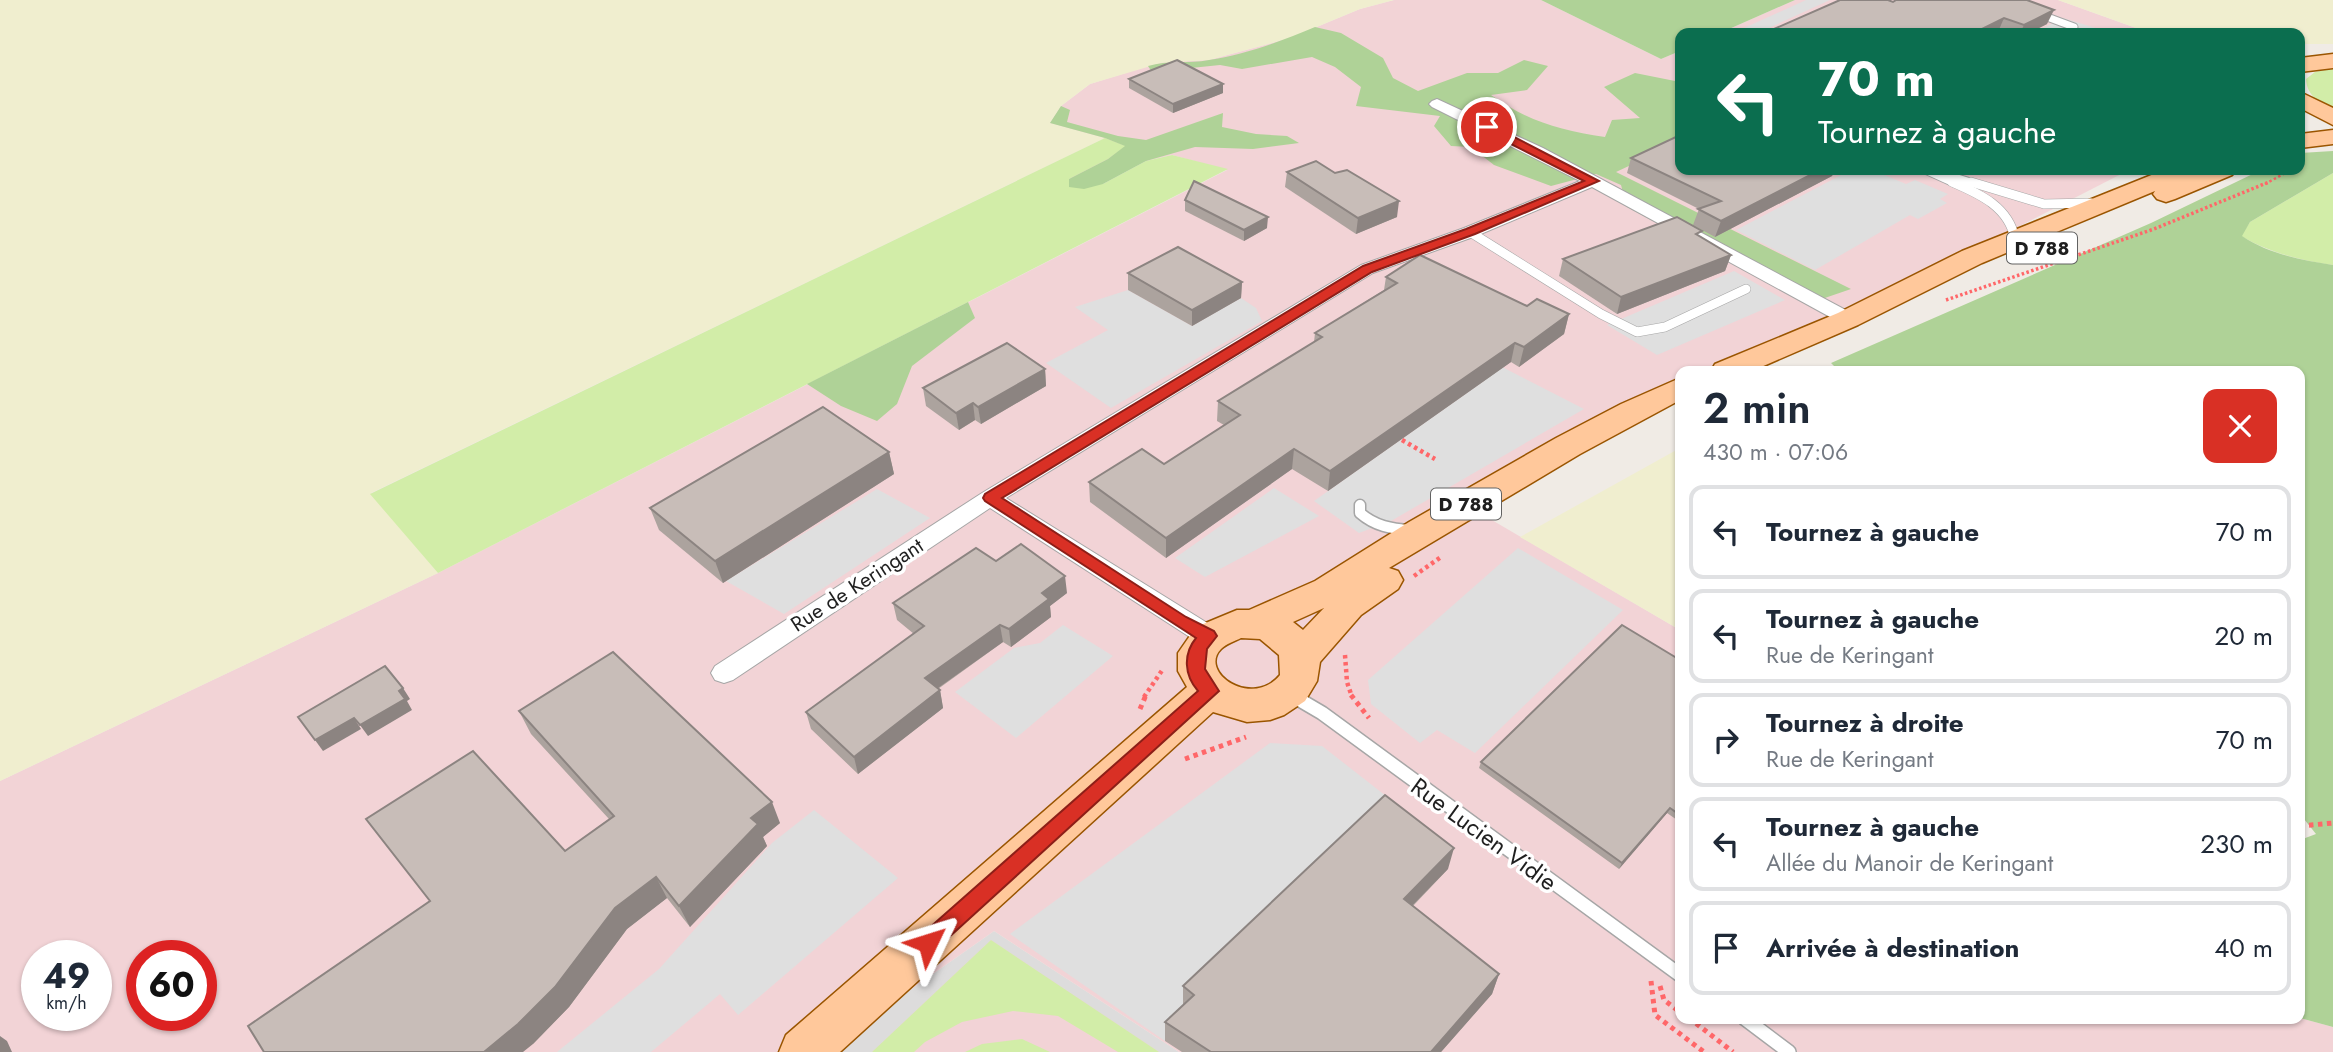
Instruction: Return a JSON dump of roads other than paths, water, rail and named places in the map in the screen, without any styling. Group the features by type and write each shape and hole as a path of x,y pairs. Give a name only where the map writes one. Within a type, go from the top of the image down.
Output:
{"main road":[{"path":"2305,64 2333,61"},
{"path":"2305,102 2333,118"},
{"path":"2305,140 2333,137"},
{"name":"D 788","path":"1740,366 1852,316 1972,257 2172,175"},
{"name":"D 788","path":"1852,316 1997,268 2211,175"},
{"name":"D 788","path":"1254,624 1328,590 1421,531 1611,422 1675,390"},
{"name":"D 788","path":"1288,684 1348,605 1466,526 1675,407"},
{"path":"1237,624 1254,624 1284,635 1295,646 1288,684 1258,706 1241,705 1224,700 1200,681 1195,657 1199,646 1208,636 1237,624"},
{"path":"804,1052 1210,691"}],"street":[{"path":"1437,104 1593,181 1852,316"},
{"name":"Rue de Keringant","path":"724,673 990,498 1367,269 1470,232 1593,181"},
{"path":"990,498 1180,621 1208,636"}],"lane":[{"path":"2031,11 2074,27"},
{"path":"1934,175 2001,207 2014,223 2015,239"},
{"path":"1948,175 2044,204 2105,202"},
{"path":"1470,232 1601,314 1637,332 1665,327 1746,289"},
{"path":"1360,505 1360,513 1384,529 1421,531"},
{"name":"Rue Lucien Vidie","path":"1288,684 1322,713 1675,972"},
{"path":"1757,1024 1789,1052"}]}
